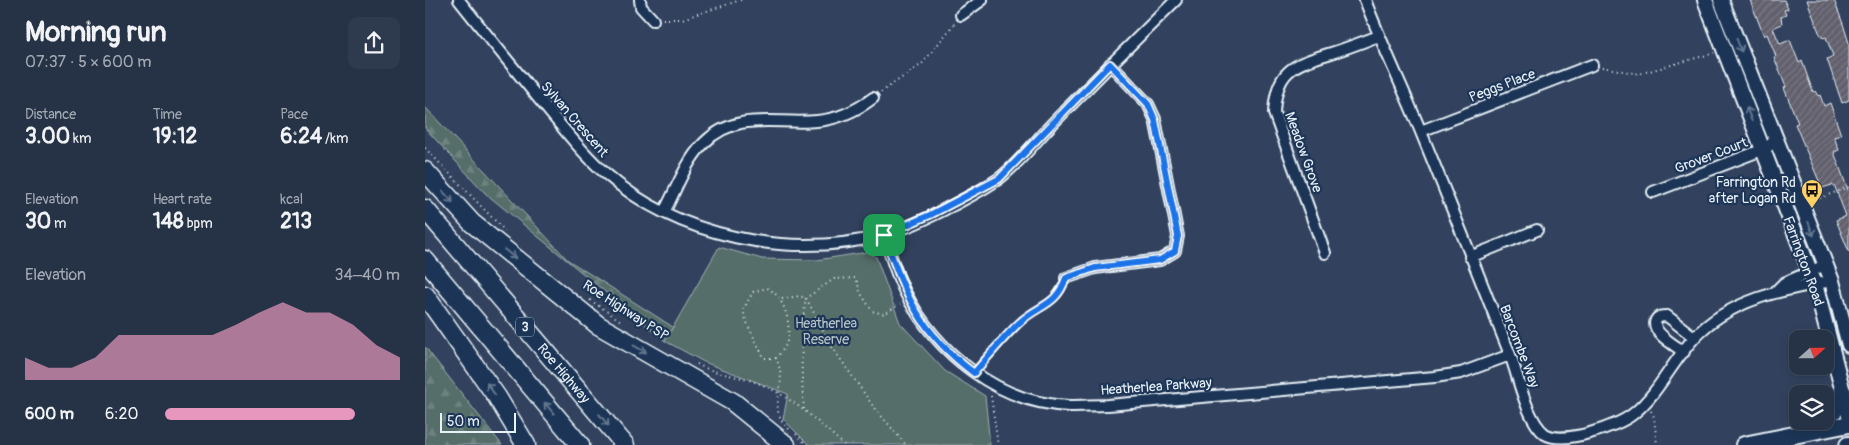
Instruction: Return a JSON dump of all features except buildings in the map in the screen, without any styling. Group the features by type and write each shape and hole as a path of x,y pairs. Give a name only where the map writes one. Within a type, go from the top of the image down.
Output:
{"highway":[{"path":"425,171 472,223 598,325 733,402 786,445"},
{"name":"Roe Highway","path":"425,209 625,445"},
{"path":"425,260 580,445"},
{"path":"425,295 497,397 526,445"}],"main road":[{"name":"Farrington Road","path":"1705,0 1815,284 1849,415"},
{"name":"Farrington Road","path":"1721,0 1832,282 1849,345"},
{"path":"1834,411 1843,392"},
{"path":"1744,445 1792,437 1849,424"},
{"path":"1792,437 1799,430"}],"street":[{"name":"Sylvan Crescent","path":"459,0 579,147 606,174 633,194 664,212 712,232 748,240 784,244 841,242 884,235 930,215 999,179 1110,64 1176,0"},
{"path":"640,0 641,6 653,20"},
{"path":"961,15 982,0"},
{"name":"Barcombe Way","path":"1365,0 1421,131 1510,355 1534,422 1545,435 1556,438 1603,431 1633,414 1644,403 1695,337 1727,312 1775,292 1832,282"},
{"name":"Meadow Grove","path":"1325,253 1274,113 1275,94 1284,76 1303,60 1379,36"},
{"path":"1066,278 1095,268 1160,260 1175,251 1178,236 1155,120 1148,104 1110,64"},
{"name":"Peggs Place","path":"1421,131 1592,65"},
{"path":"664,212 694,156 713,134 729,125 763,119 819,121 855,111 873,98"},
{"name":"Grover Court","path":"1653,192 1763,150 1775,140"},
{"path":"1470,257 1537,230"},
{"name":"Heatherlea Parkway","path":"884,235 909,300 920,319 940,344 974,373 1000,388 1033,400 1068,406 1098,405 1435,377 1461,372 1510,355"},
{"name":"Barcombe Way","path":"1775,292 1784,283 1825,266"},
{"path":"1684,352 1657,331 1656,320 1661,316 1667,316 1695,337"}],"path":[{"path":"653,20 682,19 741,0"},
{"path":"873,98 922,64 961,15"},
{"path":"1592,65 1639,74 1714,54"},
{"path":"425,148 511,237"},
{"path":"1815,200 1849,187"},
{"path":"804,409 800,366 801,330 806,298 834,279 856,278 860,292 872,311 883,314 909,300"},
{"path":"974,373 1020,321 1056,298 1061,292 1066,278"},
{"path":"767,288 775,292 782,300 788,334 787,343 776,358 764,358 754,334 747,325 743,310 753,292 767,288"},
{"path":"782,300 799,296 806,298 832,347 873,406 907,445"},
{"name":"Roe Highway PSP","path":"589,299 622,322"},
{"path":"776,358 781,371 781,394 777,406 778,416 807,445"},
{"path":"693,362 749,380 781,394 804,409 844,445"},
{"path":"987,390 993,397 998,445"},
{"path":"1644,403 1654,417 1657,445"}],"green space":[{"path":"425,107 568,260 673,327 665,341 485,193 425,128"},
{"name":"Heatherlea Reserve","path":"719,247 762,259 817,260 868,252 876,257 900,323 945,371 985,396 990,445 809,445 783,419 788,394 704,362 665,341"},
{"path":"425,347 502,445 425,445"}],"place":[{"name":"Farrington Rd after Logan Rd","path":"1812,209"}],"route":[{"path":"1110,64 1148,104 1155,120 1178,236 1175,251 1160,260 1095,268 1066,278 1061,292 1056,298 1020,321 974,373 940,344 920,319 904,290 884,235 930,215 999,179 1110,64"}]}
